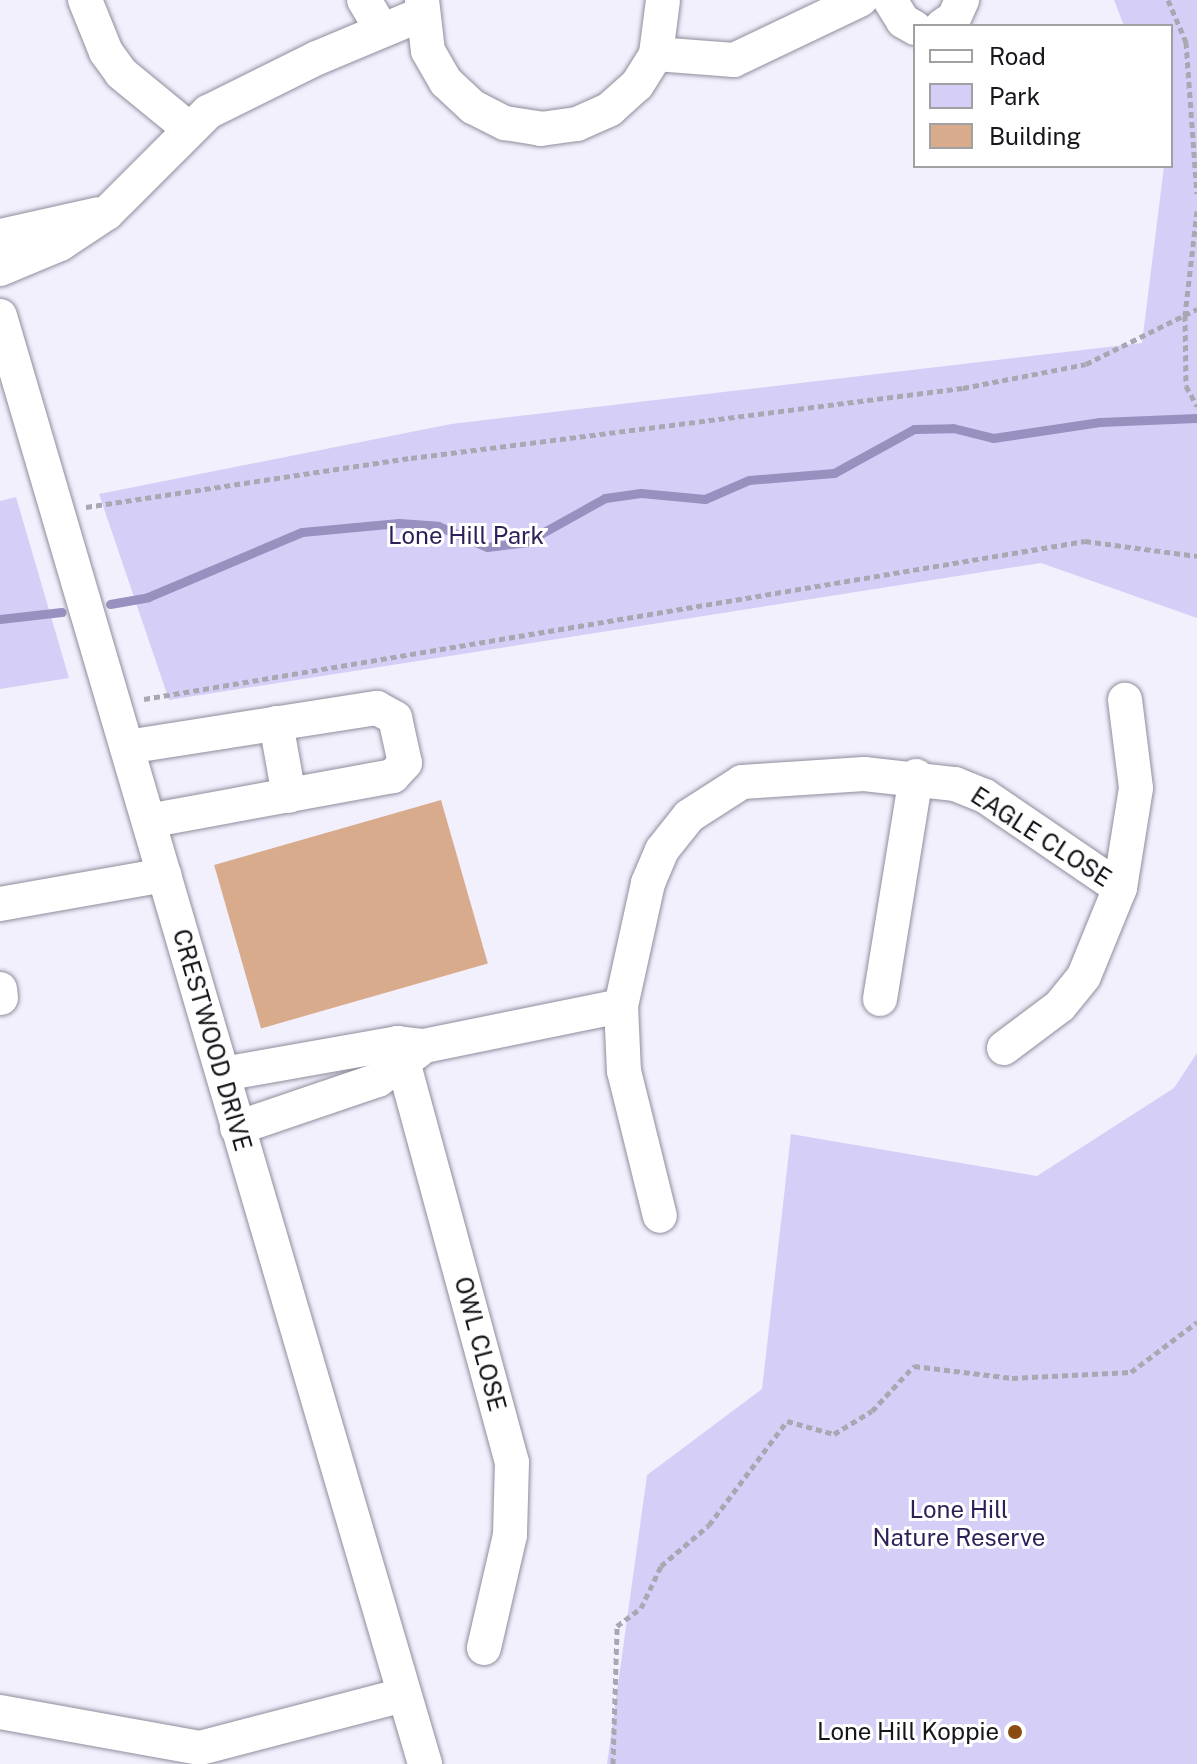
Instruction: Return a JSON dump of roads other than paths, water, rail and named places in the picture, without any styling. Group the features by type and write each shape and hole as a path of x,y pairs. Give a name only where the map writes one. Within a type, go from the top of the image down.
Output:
{"street":[{"path":"85,0 106,52 121,73 188,128"},
{"path":"364,0 382,30"},
{"path":"0,269 60,244 107,213 188,128 239,94 382,30 421,8 428,51 446,82 473,107 505,123 529,127 577,124 610,109 637,85 656,54 663,0"},
{"path":"656,54 734,60 860,0"},
{"path":"890,0 903,21 913,27"},
{"path":"0,236 58,219 107,213"},
{"name":"CRESTWOOD DRIVE","path":"0,316 425,1764"},
{"name":"EAGLE CLOSE","path":"1004,1048 1060,1006 1084,976 1120,888 1136,788 1125,700"},
{"path":"127,747 276,723 387,711 395,718 405,763 393,776 149,821"},
{"path":"276,723 289,796"},
{"path":"880,999 916,776"},
{"name":"EAGLE CLOSE","path":"660,1216 624,1071 621,1006 648,883 662,850 689,816 742,782 766,778 916,776 985,796 1120,888"},
{"path":"0,904 164,875"},
{"path":"223,1074 409,1051 621,1006"},
{"path":"237,1128 346,1093 409,1051"},
{"name":"OWL CLOSE","path":"409,1051 512,1462 510,1535 484,1648"},
{"path":"0,1712 200,1748 403,1695"}],"waterway":[{"path":"110,604 148,597 302,532 399,523 438,526 487,547 526,542 605,498 641,493 705,499 749,480 834,473 914,429 953,428 993,438 1100,422 1197,418"},
{"path":"0,619 62,612"}],"place":[{"name":"Lone Hill Koppie","path":"1015,1732"}],"park label":[{"name":"Lone Hill Park","path":"466,536"},
{"name":"Lone Hill Nature Reserve","path":"959,1524"}]}
